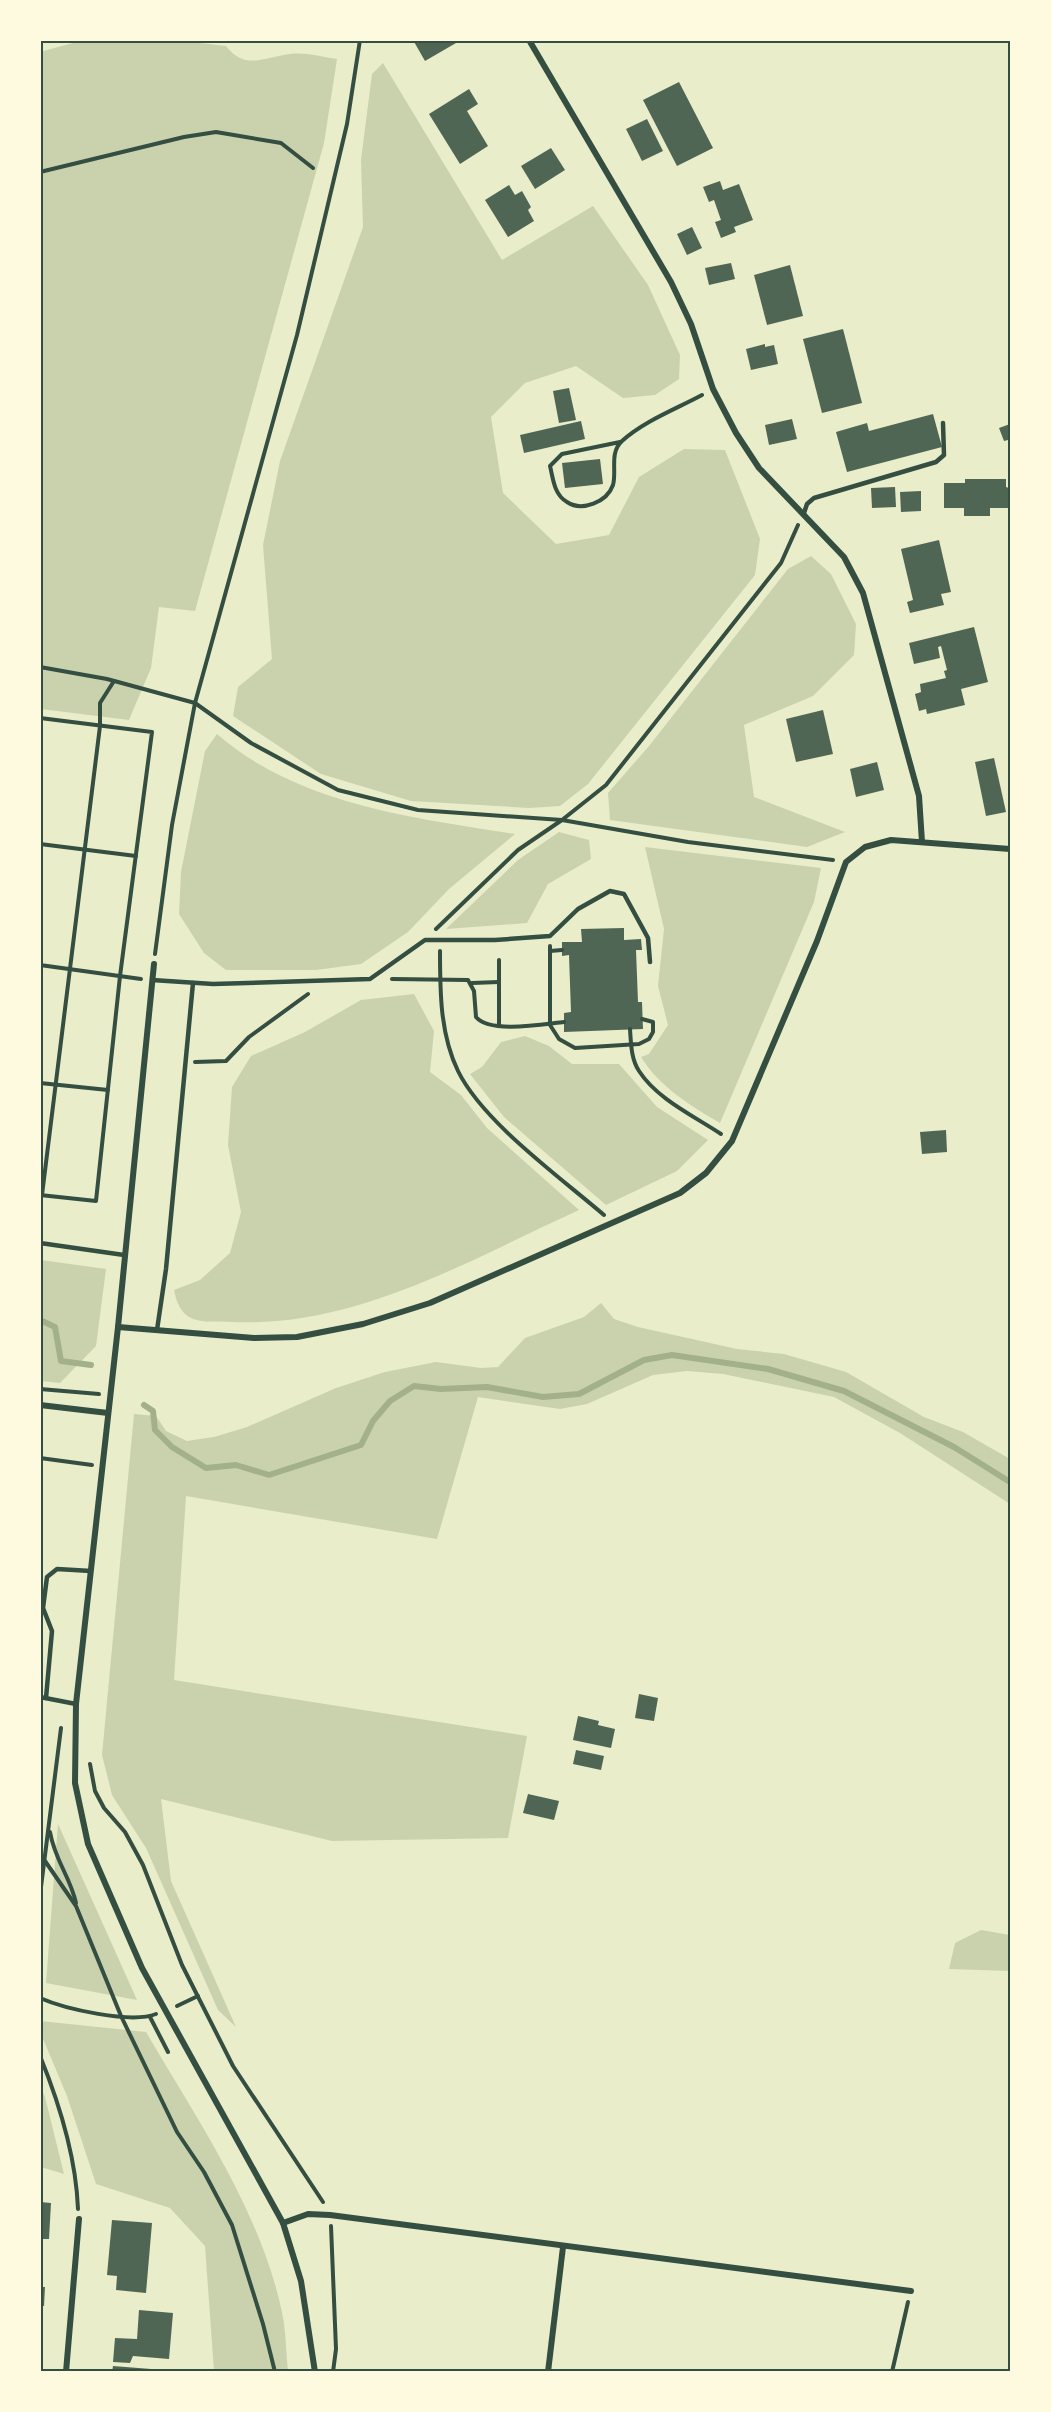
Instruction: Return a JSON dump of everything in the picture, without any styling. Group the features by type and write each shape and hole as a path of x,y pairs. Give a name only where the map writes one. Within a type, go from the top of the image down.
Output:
{"street":[{"path":"530,40 671,282 691,324 713,389 736,433 759,468 844,557 863,593 919,796 922,842"},
{"path":"118,1327 254,1338 297,1336 363,1324 430,1303 681,1193 705,1173 732,1141 817,941 846,862 865,847 891,840 1011,849"},
{"path":"154,964 118,1327 76,1704 75,1783 88,1844 142,1968 283,2223 301,2281 315,2372"},
{"path":"40,1405 108,1413"},
{"path":"283,2223 308,2214 330,2215 911,2291"},
{"path":"66,2372 79,2219"},
{"path":"548,2372 563,2247"}],"lane":[{"path":"804,513 807,504 814,498 936,462 944,455 943,423"},
{"path":"152,980 193,983 370,979 425,940 495,940 550,936 578,909 610,891 624,894 648,938 650,962"},
{"path":"157,1330 193,983"},
{"path":"40,1243 124,1254"},
{"path":"76,1704 43,1698 52,1631 43,1608 47,1577 57,1569 91,1571"}],"path":[{"path":"154,964 172,825 195,703 297,335 347,124 360,40"},
{"path":"40,172 216,132 281,143 313,168"},
{"path":"620,442 613,461 613,485 603,499 585,507 567,502 554,488 550,466 562,454 620,442 713,389"},
{"path":"425,940 518,850 562,820 606,785 781,563 804,513"},
{"path":"40,667 114,681 195,703 251,743 338,790 418,810 562,820 688,842 846,862"},
{"path":"40,718 100,726 152,732 120,976 96,1201 41,1195 82,850 100,726 100,703 114,681"},
{"path":"40,844 136,856"},
{"path":"550,936 550,1025 559,1039 576,1048 631,1045 649,1039 653,1032 653,1022 642,1019"},
{"path":"440,940 442,1017 458,1071 494,1120 613,1223"},
{"path":"550,951 562,950"},
{"path":"499,960 499,1026"},
{"path":"40,965 152,980"},
{"path":"370,979 464,978 472,983 499,982"},
{"path":"472,983 476,1017 484,1024 550,1025 564,1022"},
{"path":"185,1062 226,1061 249,1037 310,993"},
{"path":"630,1029 631,1045 639,1071 665,1097 710,1126"},
{"path":"40,1083 108,1090"},
{"path":"40,1389 110,1396"},
{"path":"40,1458 89,1464"},
{"path":"90,1759 95,1791 104,1808 125,1832 143,1865 182,1965 239,2074 330,2215 336,2349 333,2372"},
{"path":"49,1828 54,1854 73,1887 76,1906"},
{"path":"45,1861 76,1906 121,2016 177,2132 204,2172 232,2225 263,2324 275,2372"},
{"path":"40,1998 58,2006 121,2016 150,2016 198,1996"},
{"path":"150,2016 168,2052"},
{"path":"40,2056 52,2084 76,2172 79,2219"},
{"path":"892,2372 911,2291"}],"green space":[{"path":"174,40 226,46 233,54 248,60 296,54 337,59 324,143 195,611 159,607 151,668 129,720 41,709 40,52 80,41"},
{"path":"383,63 502,260 593,206 648,285 680,355 679,379 655,395 623,398 576,366 525,383 491,417 503,493 556,544 609,535 639,477 684,449 725,450 760,539 755,575 588,784 560,806 529,808 411,801 321,774 233,716 238,687 272,659 263,545 280,461 363,227 361,160 372,74"},
{"path":"811,556 831,574 856,624 854,655 813,696 744,725 754,797 845,832 807,847 610,820 608,793 649,746 788,569"},
{"path":"217,734 249,758 283,777 320,792 397,814 515,834 449,889 408,932 361,964 316,970 226,970 204,953 179,914 181,872 205,751"},
{"path":"559,832 589,840 591,859 548,884 527,923 446,929 518,860"},
{"path":"645,847 821,868 814,902 720,1123 686,1102 666,1086 641,1057 649,1054 668,1025 658,986 664,929"},
{"path":"414,994 434,1031 430,1072 461,1095 487,1128 579,1210 411,1287 323,1314 278,1321 232,1322 202,1321 187,1316 177,1302 174,1290 200,1280 230,1253 241,1212 228,1145 232,1087 251,1056 305,1032 361,1000"},
{"path":"525,1036 549,1046 572,1064 619,1064 657,1107 708,1140 677,1171 606,1205 504,1117 470,1074 482,1067 501,1042"},
{"path":"41,1260 106,1269 96,1346 60,1383 41,1381"},
{"path":"601,1303 614,1319 638,1327 737,1349 784,1354 846,1372 924,1417 963,1432 1010,1459 1010,1504 900,1433 834,1397 723,1374 687,1371 653,1375 587,1404 560,1409 478,1397 437,1539 186,1496 174,1680 527,1736 508,1838 332,1841 161,1799 171,1881 236,2027 218,2010 146,1848 112,1795 102,1755 134,1414 156,1416 166,1431 187,1441 214,1437 247,1427 336,1388 385,1372 436,1362 481,1368 498,1367 525,1338 584,1317"},
{"path":"58,1824 137,2000 46,1983"},
{"path":"981,1930 1010,1935 1010,1971 949,1969 955,1943"},
{"path":"40,2021 146,2032 225,2167 259,2238 282,2312 288,2371 214,2371 205,2246 170,2208 96,2184 67,2096 41,2034"},
{"path":"40,2086 45,2097 64,2174 41,2167"}],"building":[{"path":"413,40 454,40 456,43 425,61"},
{"path":"679,82 713,148 677,166 643,100"},
{"path":"469,89 478,104 467,111 488,146 460,164 429,114"},
{"path":"647,119 663,151 642,161 626,129"},
{"path":"551,148 565,170 535,189 521,166"},
{"path":"720,181 723,190 739,184 753,220 734,227 736,232 721,238 715,222 721,220 714,200 709,202 703,187"},
{"path":"509,185 515,195 522,191 531,207 528,210 534,221 508,237 485,200"},
{"path":"692,227 702,248 687,255 677,234"},
{"path":"731,263 735,279 709,285 705,268"},
{"path":"790,265 803,316 767,325 754,275"},
{"path":"843,329 862,403 822,413 803,339"},
{"path":"765,344 765,347 774,345 778,364 751,370 746,349"},
{"path":"569,388 576,420 559,423 553,391"},
{"path":"933,414 942,447 847,472 836,432 867,423 869,431"},
{"path":"792,419 797,439 769,445 765,425"},
{"path":"581,421 585,439 524,453 520,435"},
{"path":"1010,424 1010,448 1008,440 1004,441 999,428"},
{"path":"600,459 603,484 565,488 562,463"},
{"path":"965,479 1006,479 1006,487 1009,488 1009,508 990,508 990,516 964,516 964,508 944,508 944,483 965,483"},
{"path":"895,487 896,507 872,508 871,488"},
{"path":"921,491 921,511 901,512 900,492"},
{"path":"939,540 951,592 941,594 944,605 910,613 907,602 913,600 901,549"},
{"path":"974,627 988,682 961,689 965,705 927,714 926,709 919,711 915,694 921,692 920,684 946,678 944,671 947,670 941,646 938,647 940,658 914,664 909,643"},
{"path":"823,710 833,754 796,762 786,719"},
{"path":"994,758 1006,812 986,816 975,762"},
{"path":"877,762 884,790 856,797 850,769"},
{"path":"624,928 624,940 641,939 642,950 636,950 638,1002 642,1002 643,1029 564,1032 564,1013 571,1012 569,955 562,956 562,942 582,942 581,929"},
{"path":"946,1130 947,1152 922,1154 920,1132"},
{"path":"639,1694 658,1698 654,1721 635,1718"},
{"path":"578,1716 599,1721 598,1725 615,1729 611,1748 573,1740"},
{"path":"576,1750 604,1756 601,1770 573,1764"},
{"path":"528,1794 559,1801 554,1820 523,1813"},
{"path":"40,2202 51,2203 49,2239 40,2239"},
{"path":"112,2220 152,2223 146,2293 116,2290 117,2276 107,2275"},
{"path":"40,2287 45,2287 44,2306 40,2306"},
{"path":"139,2310 173,2313 169,2359 133,2356 130,2363 113,2362 115,2338 137,2339"},
{"path":"113,2366 151,2369 151,2372 112,2372"}],"waterway":[{"path":"40,1320 55,1327 61,1361 91,1365"},
{"path":"144,1405 153,1411 155,1430 172,1447 206,1468 236,1465 269,1475 361,1445 373,1421 390,1401 414,1386 441,1389 487,1387 543,1397 579,1394 644,1360 672,1355 768,1369 844,1391 954,1447 1010,1482"}]}
